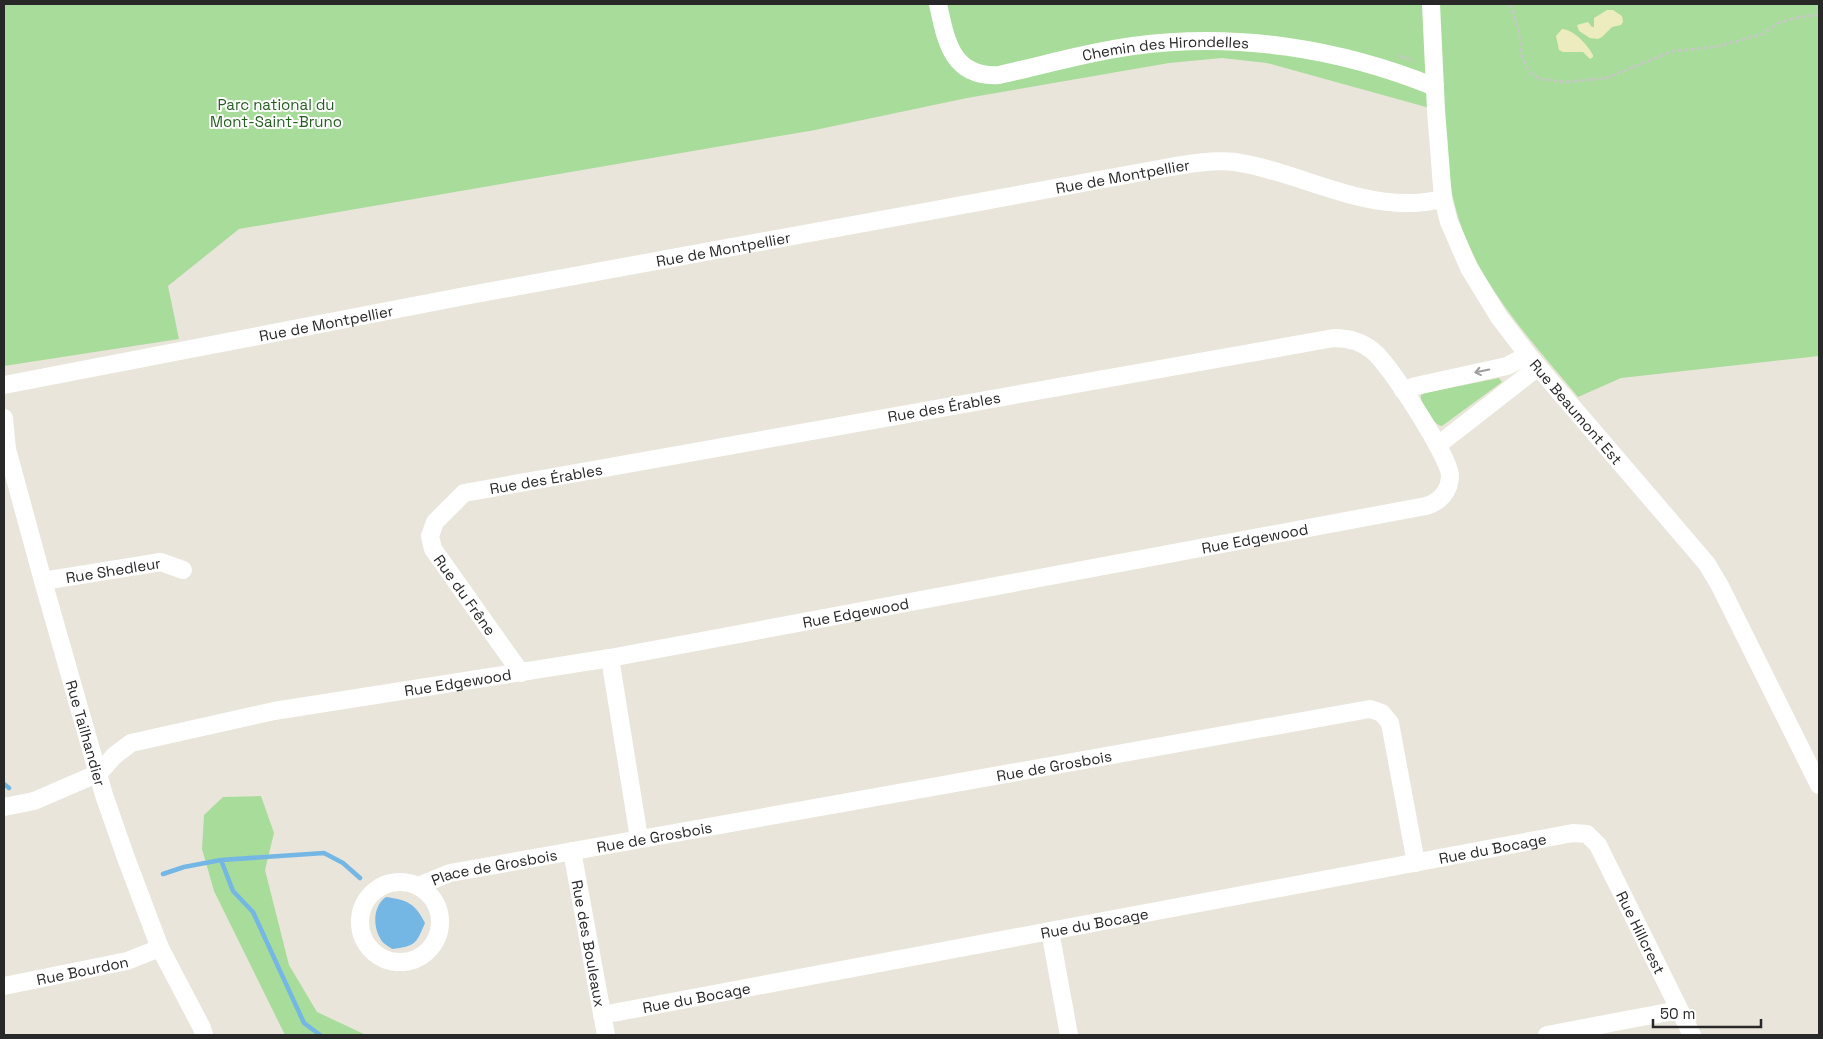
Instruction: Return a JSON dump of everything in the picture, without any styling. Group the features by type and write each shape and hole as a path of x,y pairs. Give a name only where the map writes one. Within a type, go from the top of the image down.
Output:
{"street":[{"name":"Chemin des Hirondelles","path":"938,4 944,32 955,58 967,69 986,75 999,75 1114,48 1165,42 1210,41 1271,44 1307,49 1355,60 1434,87"},
{"name":"Rue Beaumont Est","path":"1431,4 1434,87 1443,200 1455,236 1473,274 1499,317 1533,361 1707,564 1720,586 1819,785"},
{"name":"Rue de Montpellier","path":"4,385 470,295 1149,170 1193,164 1232,162 1267,168 1348,194 1381,201 1411,204 1443,200"},
{"name":"Rue des Érables","path":"464,494 1334,338 1355,341 1373,351 1403,390 1438,445"},
{"path":"1403,390 1533,361"},
{"path":"1438,445 1533,361"},
{"name":"Rue Tailhandier","path":"4,418 6,449 104,795 160,948 204,1035"},
{"name":"Rue Edgewood","path":"99,773 114,756 131,743 274,710 610,658 1426,506 1435,503 1442,497 1448,485 1449,471 1438,445"},
{"name":"Rue du Frêne","path":"464,494 435,522 430,536 433,549 521,673"},
{"name":"Rue Shedleur","path":"43,581 161,562 183,570"},
{"path":"610,658 639,838"},
{"name":"Rue de Grosbois","path":"572,851 1370,709 1382,713 1390,723 1416,864"},
{"path":"4,807 34,801 99,773"},
{"name":"Rue du Bocage","path":"602,1015 1416,864 1573,833 1587,834"},
{"name":"Rue Hillcrest","path":"1587,834 1598,845 1692,1035"},
{"name":"Place de Grosbois","path":"418,886 429,895 436,905 439,923 435,941 427,951 405,962 393,962 381,958 371,950 363,938 360,925 362,911 368,898 378,889 390,883 418,886 450,873 572,851"},
{"name":"Rue des Bouleaux","path":"572,851 606,1035"},
{"path":"1050,931 1069,1035"},
{"name":"Rue Bourdon","path":"4,986 127,961 160,948"},
{"path":"1547,1035 1679,1010"}],"path":[{"path":"1510,4 1519,32 1522,58 1531,73 1539,79 1567,82 1606,78 1673,51 1715,47 1763,34 1778,23 1799,17 1819,15"}],"green space":[{"name":"Parc national du Mont-Saint-Bruno","path":"4,4 1819,4 1819,356 1621,378 1578,397 1506,308 1476,259 1464,233 1452,195 1444,112 1267,63 1222,58 1169,63 967,98 815,130 239,229 168,286 179,339 4,366"},
{"path":"1499,378 1502,382 1442,426 1431,418 1421,398 1421,395 1425,393"},
{"path":"261,796 274,833 265,870 289,965 317,1012 366,1035 285,1035 214,891 202,849 204,815 223,797"}],"sand":[{"path":"1607,10 1613,10 1622,16 1623,22 1621,25 1612,27 1598,39 1590,38 1579,31 1577,25 1588,22 1594,27 1594,18"},
{"path":"1562,29 1580,38 1593,57 1590,59 1583,52 1563,52 1559,50 1556,36"}],"water":[{"path":"386,897 410,904 418,911 425,923 417,940 411,945 392,949 380,938 375,922 379,905"}],"waterway":[{"path":"4,784 9,788"},
{"path":"221,860 324,853 343,863 360,878"},
{"path":"163,874 184,867 221,860 233,891 253,912 304,1023 320,1035"}]}
